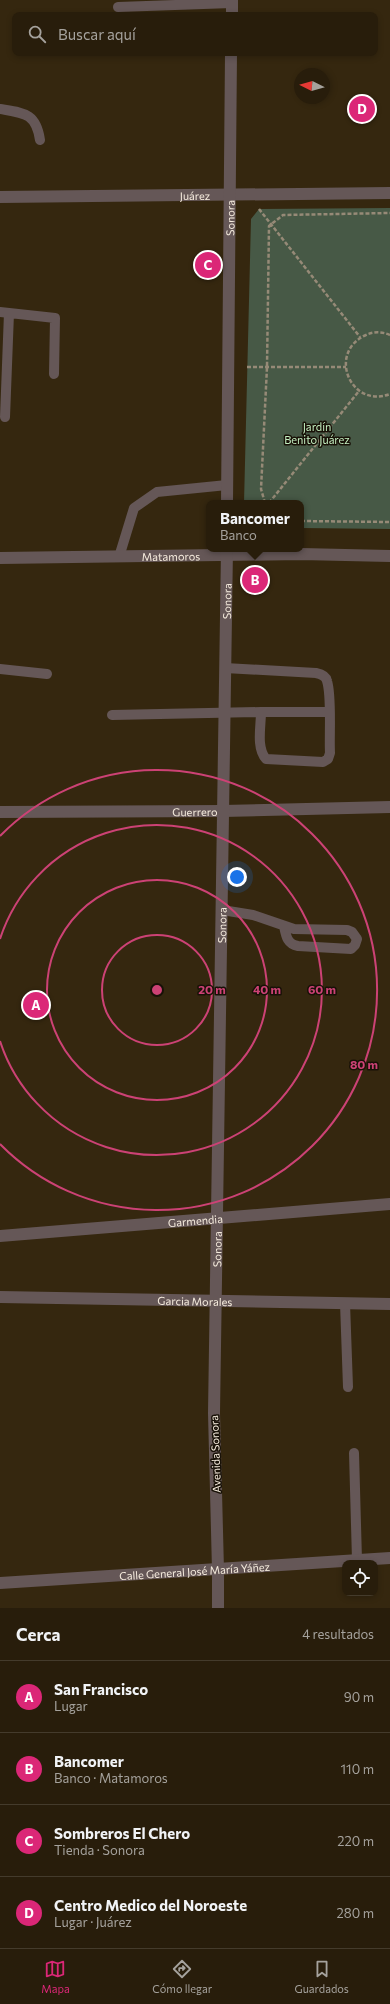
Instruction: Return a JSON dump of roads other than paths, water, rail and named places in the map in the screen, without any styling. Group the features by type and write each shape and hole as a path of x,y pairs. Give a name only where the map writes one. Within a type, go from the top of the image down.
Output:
{"street":[{"name":"Sonora","path":"227,500 231,56"},
{"name":"Juárez","path":"0,197 390,193"},
{"name":"Sonora","path":"215,1301 227,552"},
{"name":"Matamoros","path":"0,558 119,557 227,552 390,556"},
{"name":"Guerrero","path":"0,812 223,811 390,807"},
{"name":"Garmendia","path":"0,1236 216,1217 390,1204"},
{"name":"Garcia Morales","path":"0,1297 390,1304"},
{"name":"Avenida Sonora","path":"215,1301 214,1413 218,1608"},
{"name":"Calle General José María Yáñez","path":"357,1560 390,1558"},
{"name":"Calle General José María Yáñez","path":"0,1583 342,1561"}],"lane":[{"path":"118,7 232,6"},
{"path":"0,109 21,113 32,118 38,126 40,140"},
{"path":"5,417 4,313 55,318 54,374"},
{"path":"119,557 134,508 157,492 227,485"},
{"path":"225,668 316,673 323,675 327,681 329,712 330,753 328,759 323,762 266,759 263,755 261,747 261,712"},
{"path":"0,669 47,674"},
{"path":"112,715 329,712"},
{"path":"222,910 253,916 294,929 347,930 352,932 357,938 355,945 351,948 298,946 293,945 289,941 284,926"},
{"path":"345,1303 348,1387"},
{"path":"354,1453 357,1560"}],"place":[{"name":"Centro Medico del Noroeste","path":"362,109"},
{"name":"Sombreros El Chero","path":"208,265"},
{"name":"Bancomer","path":"255,580"},
{"name":"San Francisco","path":"36,1005"}],"park label":[{"name":"Jardín Benito Juárez","path":"317,432"}]}
